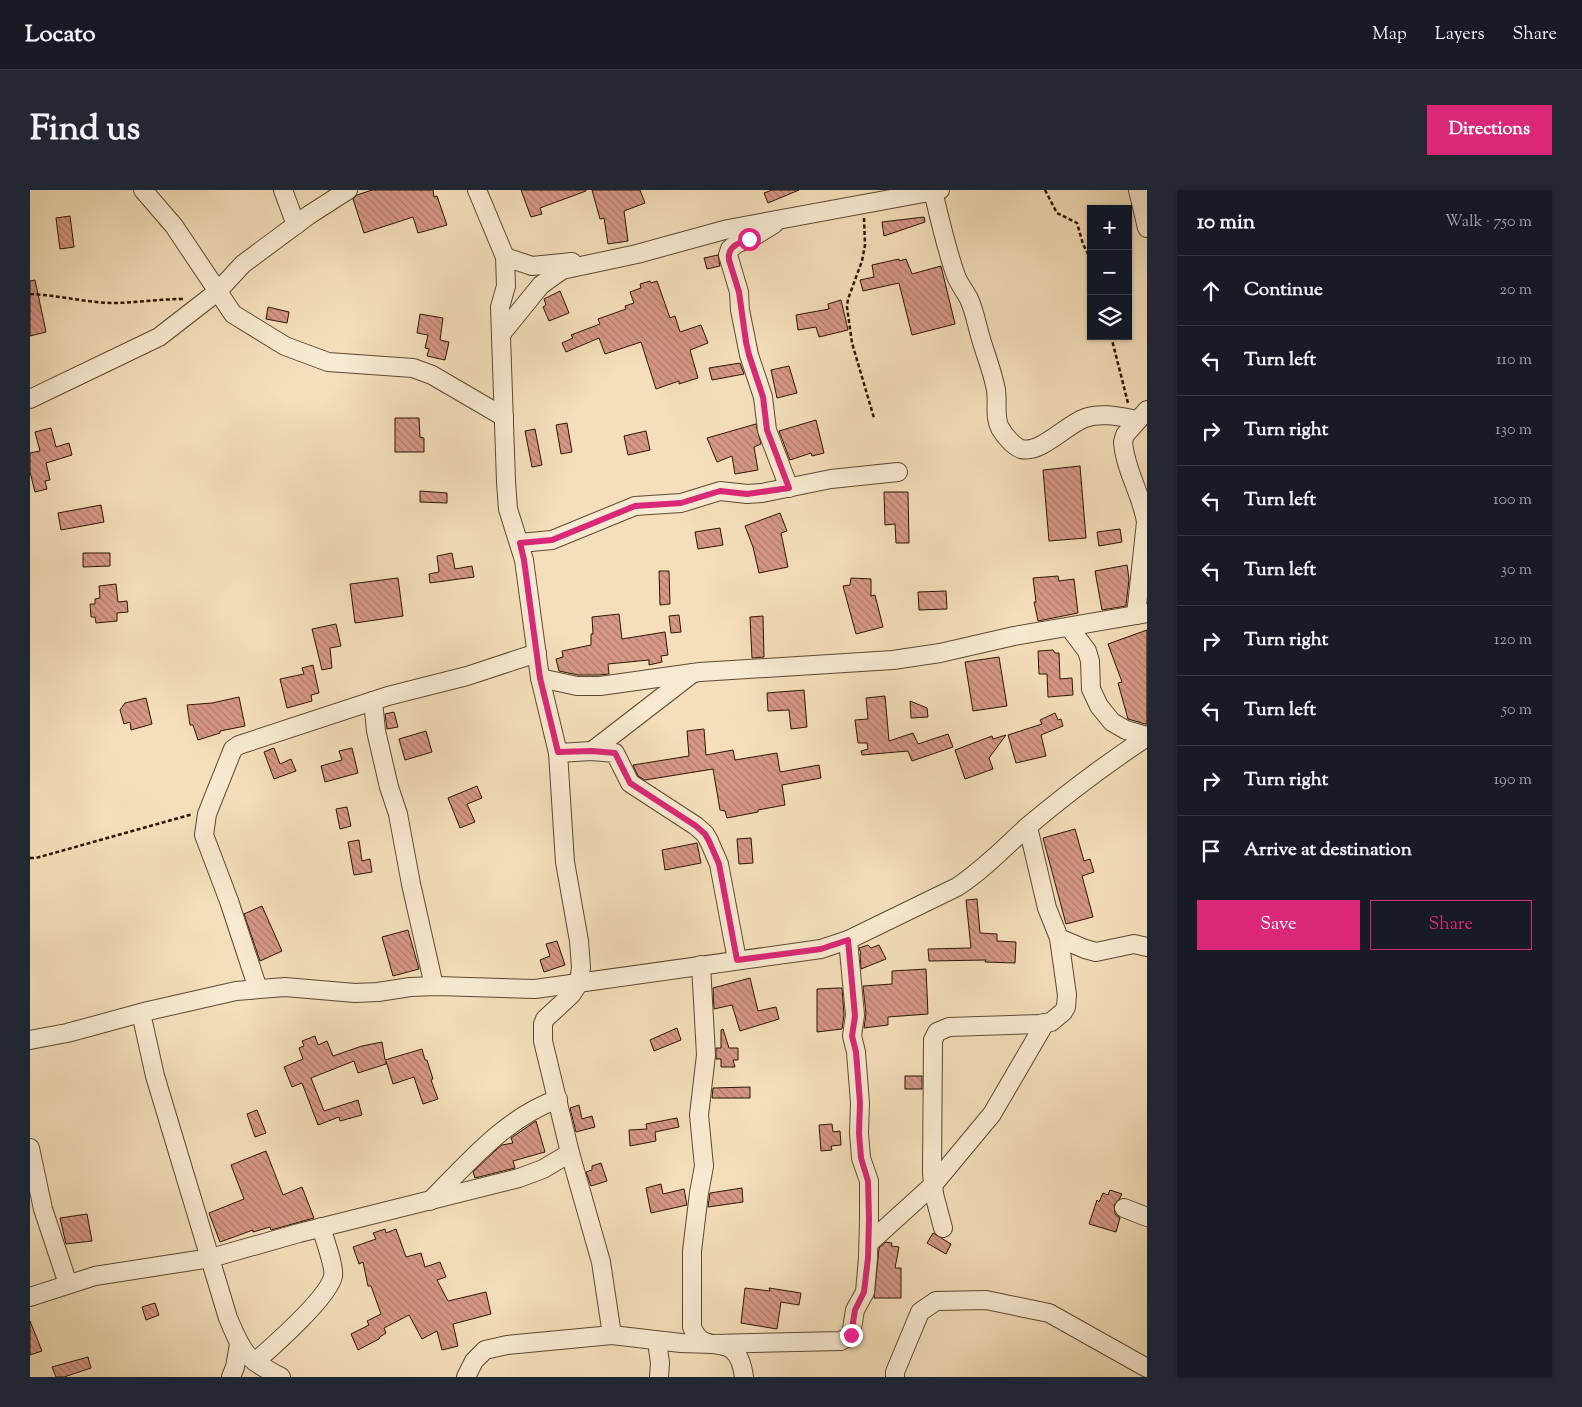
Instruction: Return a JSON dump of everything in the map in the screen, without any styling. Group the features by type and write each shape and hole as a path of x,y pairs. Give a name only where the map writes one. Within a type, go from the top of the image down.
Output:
{"street":[{"path":"143,190 174,226 212,296 233,314 285,346 328,362 413,368 432,374 504,418"},
{"path":"283,190 296,225"},
{"path":"30,399 144,345 180,322 212,296 243,264 348,190"},
{"path":"477,190 505,257 506,286 500,307 508,509 524,560 540,678 558,752 565,862 579,941 581,967 579,983 571,995 549,1014 543,1024 543,1041 570,1153 601,1262 612,1335"},
{"path":"1138,190 1147,228"},
{"path":"502,333 541,285 562,270 657,249 728,229 936,191 945,243 956,278 974,311 996,391 995,406 999,426 1003,432 1014,444 1026,449 1045,443 1072,424 1085,418 1094,416 1139,416"},
{"path":"782,219 753,237 736,244 730,249 728,256 739,292 740,310 749,355 763,397 767,430 789,488"},
{"path":"505,257 532,266 576,262 657,249"},
{"path":"540,678 576,686 592,686 694,673 893,660 940,653 1014,636 1141,614 1146,522 1122,442 1139,416"},
{"path":"520,543 552,540 635,506 681,503 720,491 747,494 831,479 898,472"},
{"path":"1069,627 1087,651 1090,661 1091,689 1099,706 1112,722 1126,730 1147,736"},
{"path":"258,989 229,901 206,840 204,829 208,810 233,749 248,742 373,702 537,654"},
{"path":"592,751 694,673"},
{"path":"373,702 376,731 389,787 398,814 410,884 434,986"},
{"path":"30,1040 67,1033 141,1013 236,991 285,987 355,993 434,986 535,989 821,949 848,940 972,877 1028,827 1117,757 1147,736"},
{"path":"558,752 592,751 616,754 630,783 696,826 705,834 719,864 737,960"},
{"path":"943,1228 933,1185 931,1150 931,1075 933,1040 937,1032 949,1027 1051,1022 1066,1007 1067,995 1059,938 1047,908 1028,827"},
{"path":"1059,938 1096,952 1134,944 1147,947"},
{"path":"466,1377 474,1361 486,1350 495,1346 612,1335 656,1341 712,1344 841,1341 846,1339 852,1331 855,1310 864,1292 869,1243 868,1181 861,1158 859,1133 860,1103 856,1052 852,1036 855,1016 848,940"},
{"path":"701,965 706,1055 699,1115 704,1166 693,1242 692,1328 700,1340 731,1347 741,1361 744,1377"},
{"path":"141,1013 155,1076 222,1299 239,1344 255,1362 281,1377"},
{"path":"869,1243 933,1185 992,1114 1045,1023"},
{"path":"430,1201 493,1137 543,1104 558,1099"},
{"path":"30,1297 94,1276 211,1258 321,1227 519,1178 543,1169 570,1153"},
{"path":"31,1159 43,1209 68,1284"},
{"path":"1124,1208 1147,1217"},
{"path":"255,1362 300,1320 331,1282 333,1273 321,1227"},
{"path":"895,1377 895,1372 920,1312 936,1301 986,1300 1049,1313 1147,1368"},
{"path":"656,1341 660,1363 660,1377"},
{"path":"231,1377 236,1367 239,1344"}],"path":[{"path":"1045,190 1057,214 1077,223 1087,252"},
{"path":"863,204 865,244 862,261 847,307 852,343 874,418"},
{"path":"30,294 85,302 113,303 212,296"},
{"path":"1112,340 1139,416"},
{"path":"30,858 36,858 208,810"}],"building":[{"path":"372,190 433,190 434,197 437,196 447,225 418,233 413,217 364,233 353,199 357,195"},
{"path":"521,190 586,191 540,208 542,214 531,217"},
{"path":"592,190 640,190 645,203 624,211 628,241 608,244 604,218 600,219"},
{"path":"772,190 799,190 768,203 764,193"},
{"path":"70,216 74,247 60,249 56,218"},
{"path":"924,217 925,222 884,236 882,222"},
{"path":"718,255 720,266 707,269 704,258"},
{"path":"899,259 899,261 906,259 912,274 941,266 955,324 912,335 899,283 863,291 860,280 874,277 872,265"},
{"path":"35,280 46,332 30,336 30,281"},
{"path":"650,281 651,283 657,281 670,318 675,316 680,332 701,325 708,343 690,350 698,378 679,384 679,381 656,389 641,342 605,354 599,338 566,352 562,343 573,338 571,335 600,324 598,319 626,309 625,306 634,303 630,292 641,288 640,284"},
{"path":"560,291 569,313 549,321 543,307 546,305 544,299"},
{"path":"841,300 848,330 819,337 816,327 798,330 796,315 829,309 828,304"},
{"path":"268,307 289,312 287,323 266,319"},
{"path":"420,314 443,318 440,340 449,342 445,360 427,356 429,349 425,348 428,335 417,333"},
{"path":"740,363 744,374 712,380 709,368"},
{"path":"789,366 797,393 777,398 771,370"},
{"path":"395,418 419,418 420,437 424,438 424,452 395,452"},
{"path":"816,420 824,453 812,456 811,453 790,460 779,431"},
{"path":"567,423 572,452 561,454 556,425"},
{"path":"756,424 761,444 754,447 758,470 735,474 732,456 717,462 707,438"},
{"path":"51,428 56,447 69,443 72,455 46,463 50,480 45,481 47,489 35,492 30,472 30,453 40,451 35,432"},
{"path":"535,429 542,465 532,467 525,431"},
{"path":"646,431 650,450 628,455 624,436"},
{"path":"1080,466 1086,538 1049,541 1043,470"},
{"path":"420,491 447,493 447,503 420,502"},
{"path":"884,492 908,492 909,543 896,543 895,524 885,525"},
{"path":"101,505 104,522 61,530 58,513"},
{"path":"780,513 787,531 781,533 788,567 759,573 753,547 745,526"},
{"path":"720,528 723,545 698,549 695,532"},
{"path":"1120,529 1122,542 1099,546 1097,532"},
{"path":"83,553 110,553 110,566 83,567"},
{"path":"452,553 455,569 472,566 474,577 430,583 429,574 439,572 437,556"},
{"path":"1127,565 1129,579 1126,606 1102,610 1095,571"},
{"path":"659,571 669,571 670,604 660,605"},
{"path":"1058,576 1059,581 1074,579 1078,613 1038,621 1034,602 1036,602 1033,578"},
{"path":"398,578 403,616 355,623 350,584"},
{"path":"851,578 871,579 871,596 875,595 883,627 856,634 843,586 850,585"},
{"path":"116,584 118,602 127,601 128,612 117,613 117,621 96,623 95,617 91,617 90,604 95,604 95,599 100,598 99,586"},
{"path":"946,591 947,609 919,610 918,592"},
{"path":"619,614 622,639 665,632 668,655 661,656 662,662 649,665 649,660 608,664 609,674 599,675 578,675 559,671 556,659 563,657 562,651 591,645 591,634 593,634 592,617"},
{"path":"679,615 681,632 671,633 669,616"},
{"path":"763,616 764,657 752,658 750,617"},
{"path":"336,624 341,646 330,648 332,668 322,670 312,629"},
{"path":"1147,630 1147,724 1145,724 1128,719 1118,683 1122,682 1108,644"},
{"path":"1053,650 1055,653 1059,653 1060,679 1072,678 1073,695 1048,697 1047,674 1039,674 1038,651"},
{"path":"999,657 1007,706 973,711 965,662"},
{"path":"313,665 319,693 311,695 312,701 287,708 280,679 304,674 302,668"},
{"path":"804,690 807,727 791,729 789,710 768,711 767,693"},
{"path":"885,696 889,741 913,733 918,744 948,734 953,747 912,761 908,751 862,755 861,751 868,749 867,743 858,743 855,720 868,719 866,698"},
{"path":"239,697 245,726 220,731 220,733 198,740 193,725 190,725 187,705 212,703"},
{"path":"146,698 152,724 131,730 130,722 124,724 120,710 125,703"},
{"path":"910,701 927,708 928,717 911,718"},
{"path":"394,712 398,727 387,729 385,714"},
{"path":"1055,713 1058,720 1061,719 1063,726 1041,735 1046,756 1016,763 1008,735 1042,724 1040,720"},
{"path":"704,729 706,755 733,750 735,760 777,753 780,772 819,765 821,778 782,785 785,805 727,818 725,811 720,810 713,769 645,780 638,776 633,765 689,756 687,731"},
{"path":"426,731 432,752 405,760 399,739"},
{"path":"1006,735 989,758 993,769 965,779 955,750 992,736 993,739"},
{"path":"274,748 280,764 291,759 296,771 274,779 264,752"},
{"path":"352,748 358,773 325,782 321,766 342,760 339,751"},
{"path":"477,786 482,798 467,804 475,822 460,828 448,798"},
{"path":"347,807 351,826 340,829 336,809"},
{"path":"1075,829 1084,861 1090,859 1094,872 1082,876 1093,917 1066,924 1043,838"},
{"path":"751,838 753,863 739,864 737,839"},
{"path":"359,840 362,861 370,859 372,872 354,875 348,842"},
{"path":"697,843 701,863 665,870 662,850"},
{"path":"977,899 980,933 997,934 997,941 1016,942 1015,963 985,962 986,960 929,961 928,949 971,948 966,900"},
{"path":"262,906 282,951 260,961 244,914"},
{"path":"408,930 419,969 393,976 382,937"},
{"path":"557,941 565,965 544,972 540,960 550,956 546,944"},
{"path":"868,945 871,948 879,945 886,959 861,969 861,953 859,948"},
{"path":"926,969 928,1014 888,1017 888,1025 864,1028 866,1014 863,986 892,984 892,971"},
{"path":"750,978 758,1011 776,1007 779,1019 740,1031 732,1005 714,1009 713,988"},
{"path":"842,988 844,1015 842,1029 817,1032 817,989"},
{"path":"677,1028 681,1040 654,1051 650,1040"},
{"path":"723,1029 729,1048 738,1048 738,1060 733,1060 735,1067 721,1067 721,1059 716,1059 716,1048 721,1048 721,1030"},
{"path":"315,1036 318,1045 327,1041 333,1056 362,1046 382,1042 385,1060 422,1049 438,1099 423,1104 414,1077 393,1084 386,1061 386,1064 358,1073 354,1061 311,1078 324,1111 358,1100 362,1115 340,1121 339,1117 318,1125 302,1083 292,1087 284,1067 303,1059 299,1048 304,1046 302,1041"},
{"path":"905,1076 922,1076 922,1089 905,1089"},
{"path":"750,1087 750,1098 712,1098 713,1088"},
{"path":"579,1105 582,1119 592,1116 595,1127 576,1132 570,1108"},
{"path":"257,1110 266,1133 255,1137 247,1114"},
{"path":"677,1118 679,1127 655,1132 656,1141 630,1146 629,1130 647,1129 646,1124"},
{"path":"536,1121 545,1152 513,1161 515,1168 475,1178 473,1172 496,1150 502,1145 513,1143 511,1138"},
{"path":"832,1124 833,1132 840,1131 841,1145 831,1146 832,1150 821,1151 819,1125"},
{"path":"266,1151 283,1195 302,1187 314,1218 271,1230 270,1227 253,1232 253,1230 220,1242 209,1213 244,1199 231,1165"},
{"path":"601,1163 607,1181 591,1186 586,1172 592,1170 592,1166"},
{"path":"661,1184 663,1194 684,1189 687,1205 651,1213 646,1188"},
{"path":"742,1188 743,1202 708,1207 710,1193"},
{"path":"1110,1190 1122,1194 1114,1205 1115,1214 1120,1218 1116,1232 1089,1224 1097,1200 1099,1202 1103,1193 1108,1195"},
{"path":"87,1214 92,1241 66,1244 60,1218"},
{"path":"385,1229 386,1233 396,1229 406,1257 421,1253 425,1267 440,1262 446,1277 437,1280 448,1301 486,1292 491,1314 453,1324 458,1346 442,1350 437,1331 422,1339 409,1315 384,1328 386,1333 379,1339 358,1350 351,1334 369,1325 367,1321 381,1314 371,1286 368,1286 363,1262 359,1264 353,1247 376,1239 373,1233"},
{"path":"933,1233 951,1244 946,1254 927,1243"},
{"path":"886,1242 892,1243 891,1246 899,1247 895,1268 901,1268 901,1298 874,1298 879,1248"},
{"path":"745,1288 770,1291 769,1288 801,1293 799,1305 781,1302 777,1329 741,1323"},
{"path":"155,1303 159,1315 146,1320 142,1307"},
{"path":"30,1321 42,1351 30,1355"},
{"path":"88,1357 91,1368 64,1377 56,1377 52,1367"}],"route":[{"path":"749,239 736,244 730,249 728,256 739,292 740,310 749,355 763,397 767,430 789,488 747,494 720,491 670,505 635,506 606,520 552,540 520,543 540,678 558,752 592,751 615,753 630,783 696,826 705,834 719,864 737,960 821,949 848,940 855,1016 852,1036 856,1052 860,1103 859,1133 861,1158 868,1181 869,1219 868,1258 864,1292 855,1310 851,1335"}]}
